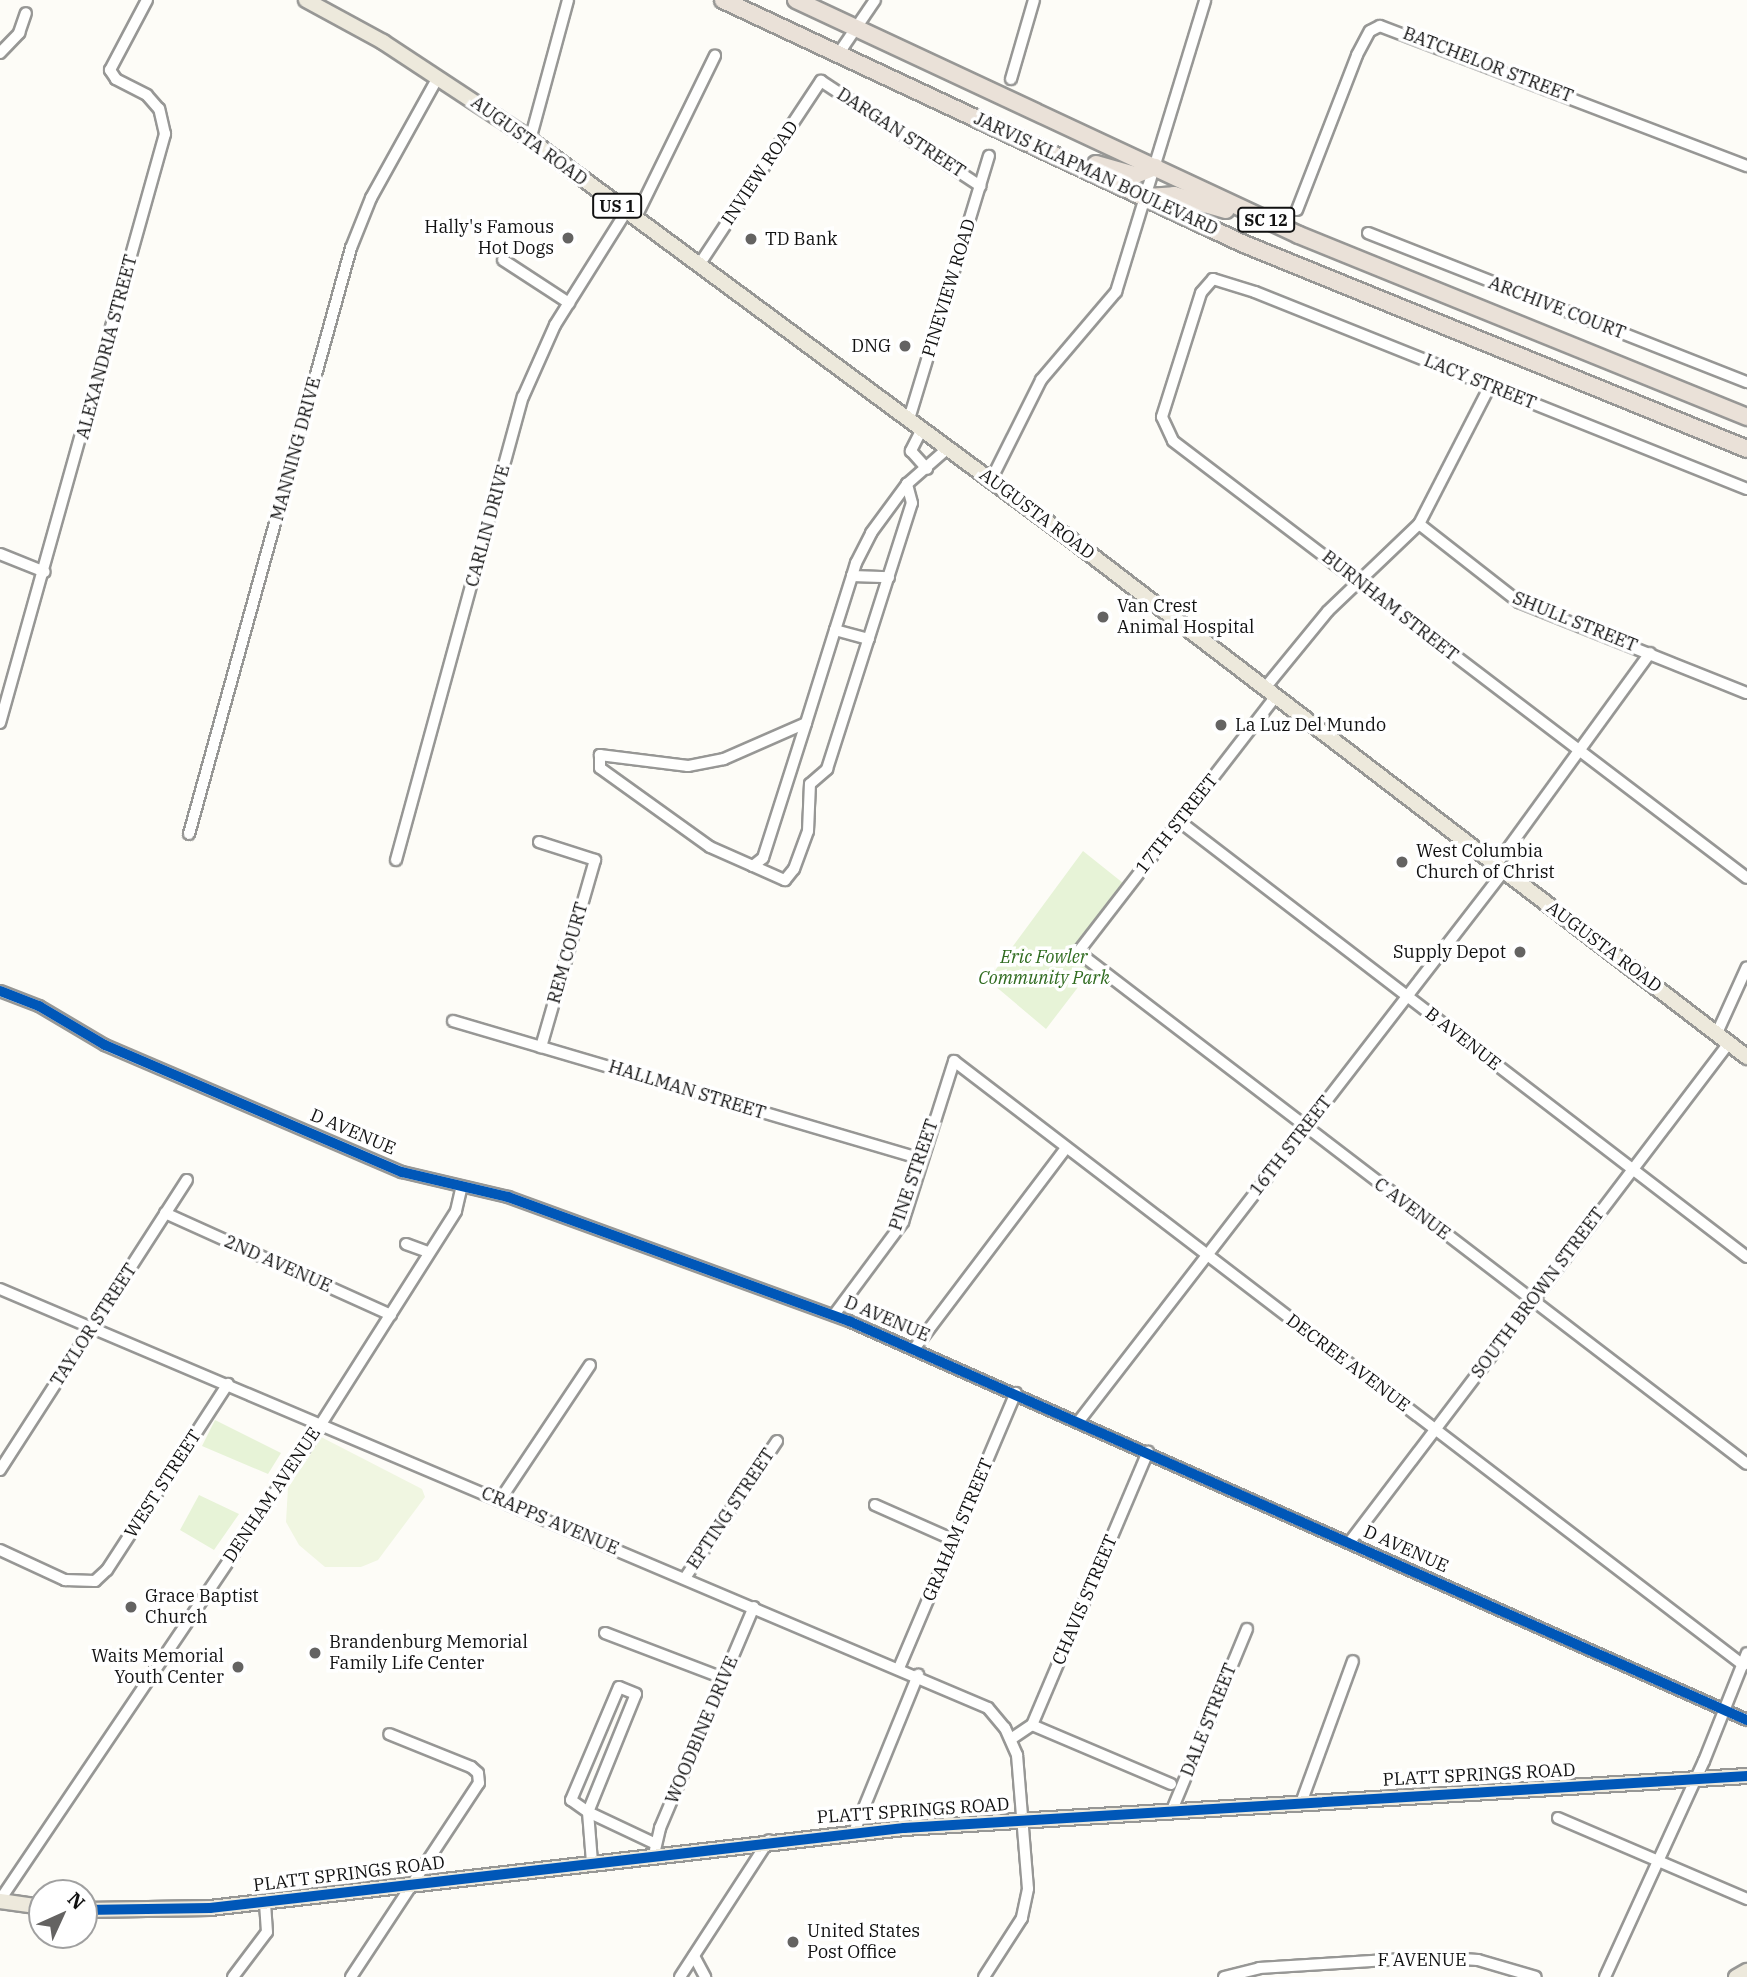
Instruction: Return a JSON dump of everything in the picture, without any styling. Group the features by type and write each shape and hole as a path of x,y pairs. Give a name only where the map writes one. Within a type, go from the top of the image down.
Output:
{"highway":[{"name":"JARVIS KLAPMAN BOULEVARD","path":"723,0 1326,279 1747,449"},
{"name":"JARVIS KLAPMAN BOULEVARD","path":"796,0 1279,226 1747,417"},
{"path":"1034,144 1135,175 1155,167"},
{"path":"1147,197 1182,196 1279,226"}],"main road":[{"name":"AUGUSTA ROAD","path":"311,2 438,77 530,140 991,480 1747,1057"},
{"name":"PLATT SPRINGS ROAD","path":"98,1910 159,1911 265,1902 592,1862 656,1849 854,1832 1747,1776"},
{"path":"0,1900 28,1905"},
{"path":"1736,1977 1747,1971"}],"street":[{"name":"ALEXANDRIA STREET","path":"0,723 45,572 165,134 159,108 147,95 116,79 110,70 147,0"},
{"path":"530,140 568,0"},
{"path":"839,53 874,0"},
{"path":"1011,79 1034,0"},
{"path":"991,480 1041,380 1112,300 1147,197 1205,0"},
{"path":"0,53 19,33 26,13"},
{"name":"BATCHELOR STREET","path":"1297,210 1357,55 1370,31 1380,26 1747,166"},
{"name":"CARLIN DRIVE","path":"396,860 523,397 569,303 631,215 715,56"},
{"name":"MANNING DRIVE","path":"189,834 351,247 371,198 438,77"},
{"name":"DARGAN STREET","path":"821,81 981,186"},
{"name":"INVIEW ROAD","path":"699,265 821,81"},
{"name":"PINEVIEW ROAD","path":"909,419 989,156"},
{"name":"ARCHIVE COURT","path":"1368,233 1747,382"},
{"path":"503,260 569,303"},
{"name":"LACY STREET","path":"1213,279 1255,292 1747,488"},
{"name":"BURNHAM STREET","path":"1213,279 1201,293 1164,408 1167,434 1747,878"},
{"name":"17TH STREET","path":"1078,952 1179,821 1320,620 1419,524 1490,386"},
{"path":"922,429 911,452 927,469"},
{"path":"753,866 763,858 852,576 871,533 908,484 948,448"},
{"path":"806,723 724,759 688,766 600,755 600,768 710,847 785,880 794,869 808,831 810,784 827,769 912,503 908,484"},
{"name":"SHULL STREET","path":"1419,524 1511,598 1747,693"},
{"path":"0,554 45,572"},
{"path":"852,576 889,577"},
{"path":"835,630 869,639"},
{"name":"16TH STREET","path":"1079,1421 1407,996 1650,653"},
{"path":"789,777 810,784"},
{"name":"B AVENUE","path":"1179,821 1747,1258"},
{"name":"REM COURT","path":"539,842 596,860 541,1046"},
{"name":"C AVENUE","path":"1078,952 1747,1464"},
{"path":"1717,1033 1747,967"},
{"name":"D AVENUE","path":"0,991 39,1006 105,1045 391,1168 461,1189 508,1197 834,1315 1016,1392 1349,1544 1747,1720"},
{"name":"HALLMAN STREET","path":"453,1021 921,1159"},
{"name":"SOUTH BROWN STREET","path":"1349,1544 1729,1043"},
{"name":"PINE STREET","path":"834,1315 897,1232 954,1061"},
{"name":"DECREE AVENUE","path":"954,1061 1743,1665"},
{"path":"914,1349 1066,1148"},
{"name":"TAYLOR STREET","path":"0,1470 187,1181"},
{"name":"DENHAM AVENUE","path":"0,1900 321,1424 456,1211 461,1189"},
{"name":"2ND AVENUE","path":"165,1213 391,1315"},
{"path":"406,1244 428,1252"},
{"name":"CRAPPS AVENUE","path":"0,1289 918,1675 988,1708 1011,1739 1021,1779 1027,1902 1016,1931 984,1977"},
{"path":"500,1500 590,1365"},
{"name":"WEST STREET","path":"0,1550 65,1580 95,1581 107,1570 228,1384"},
{"name":"GRAHAM STREET","path":"899,1668 1016,1392"},
{"name":"EPTING STREET","path":"685,1578 777,1441"},
{"name":"CHAVIS STREET","path":"1032,1726 1148,1451"},
{"path":"875,1505 954,1540"},
{"name":"WOODBINE DRIVE","path":"656,1849 754,1606"},
{"name":"DALE STREET","path":"1172,1810 1247,1629"},
{"path":"605,1633 723,1678"},
{"path":"1605,1977 1696,1779 1747,1653"},
{"path":"1301,1803 1353,1661"},
{"path":"854,1832 918,1675"},
{"path":"592,1862 588,1812 636,1694 619,1687 571,1800 588,1812 656,1849"},
{"path":"1011,1739 1032,1726 1171,1783"},
{"path":"351,1977 415,1885 479,1783 478,1773 389,1734"},
{"path":"1558,1818 1747,1899"},
{"path":"680,1977 769,1840"},
{"path":"233,1977 267,1932 265,1902"},
{"path":"694,1956 705,1977"},
{"name":"F AVENUE","path":"1224,1977 1259,1968 1432,1957 1478,1960 1536,1977"}],"green space":[{"name":"Eric Fowler Community Park","path":"1083,851 1128,887 1078,951 1095,965 1046,1029 988,980"},
{"path":"215,1420 281,1453 268,1474 202,1446"},
{"path":"321,1437 422,1489 425,1497 378,1560 361,1567 325,1567 299,1545 286,1522 288,1487"},
{"path":"199,1495 239,1514 214,1550 180,1530"}],"cycle path":[{"path":"0,991 39,1006 105,1045 402,1172 508,1197 849,1321 1747,1720"},
{"path":"98,1910 210,1908 904,1828 1747,1776"}],"place":[{"name":"Hally's Famous Hot Dogs","path":"568,238"},
{"name":"TD Bank","path":"751,239"},
{"name":"DNG","path":"905,346"},
{"name":"Van Crest Animal Hospital","path":"1103,617"},
{"name":"La Luz Del Mundo","path":"1221,725"},
{"name":"West Columbia Church of Christ","path":"1402,862"},
{"name":"Supply Depot","path":"1520,952"},
{"name":"Grace Baptist Church","path":"131,1607"},
{"name":"Brandenburg Memorial Family Life Center","path":"315,1653"},
{"name":"Waits Memorial Youth Center","path":"238,1667"},
{"name":"United States Post Office","path":"793,1942"}]}
